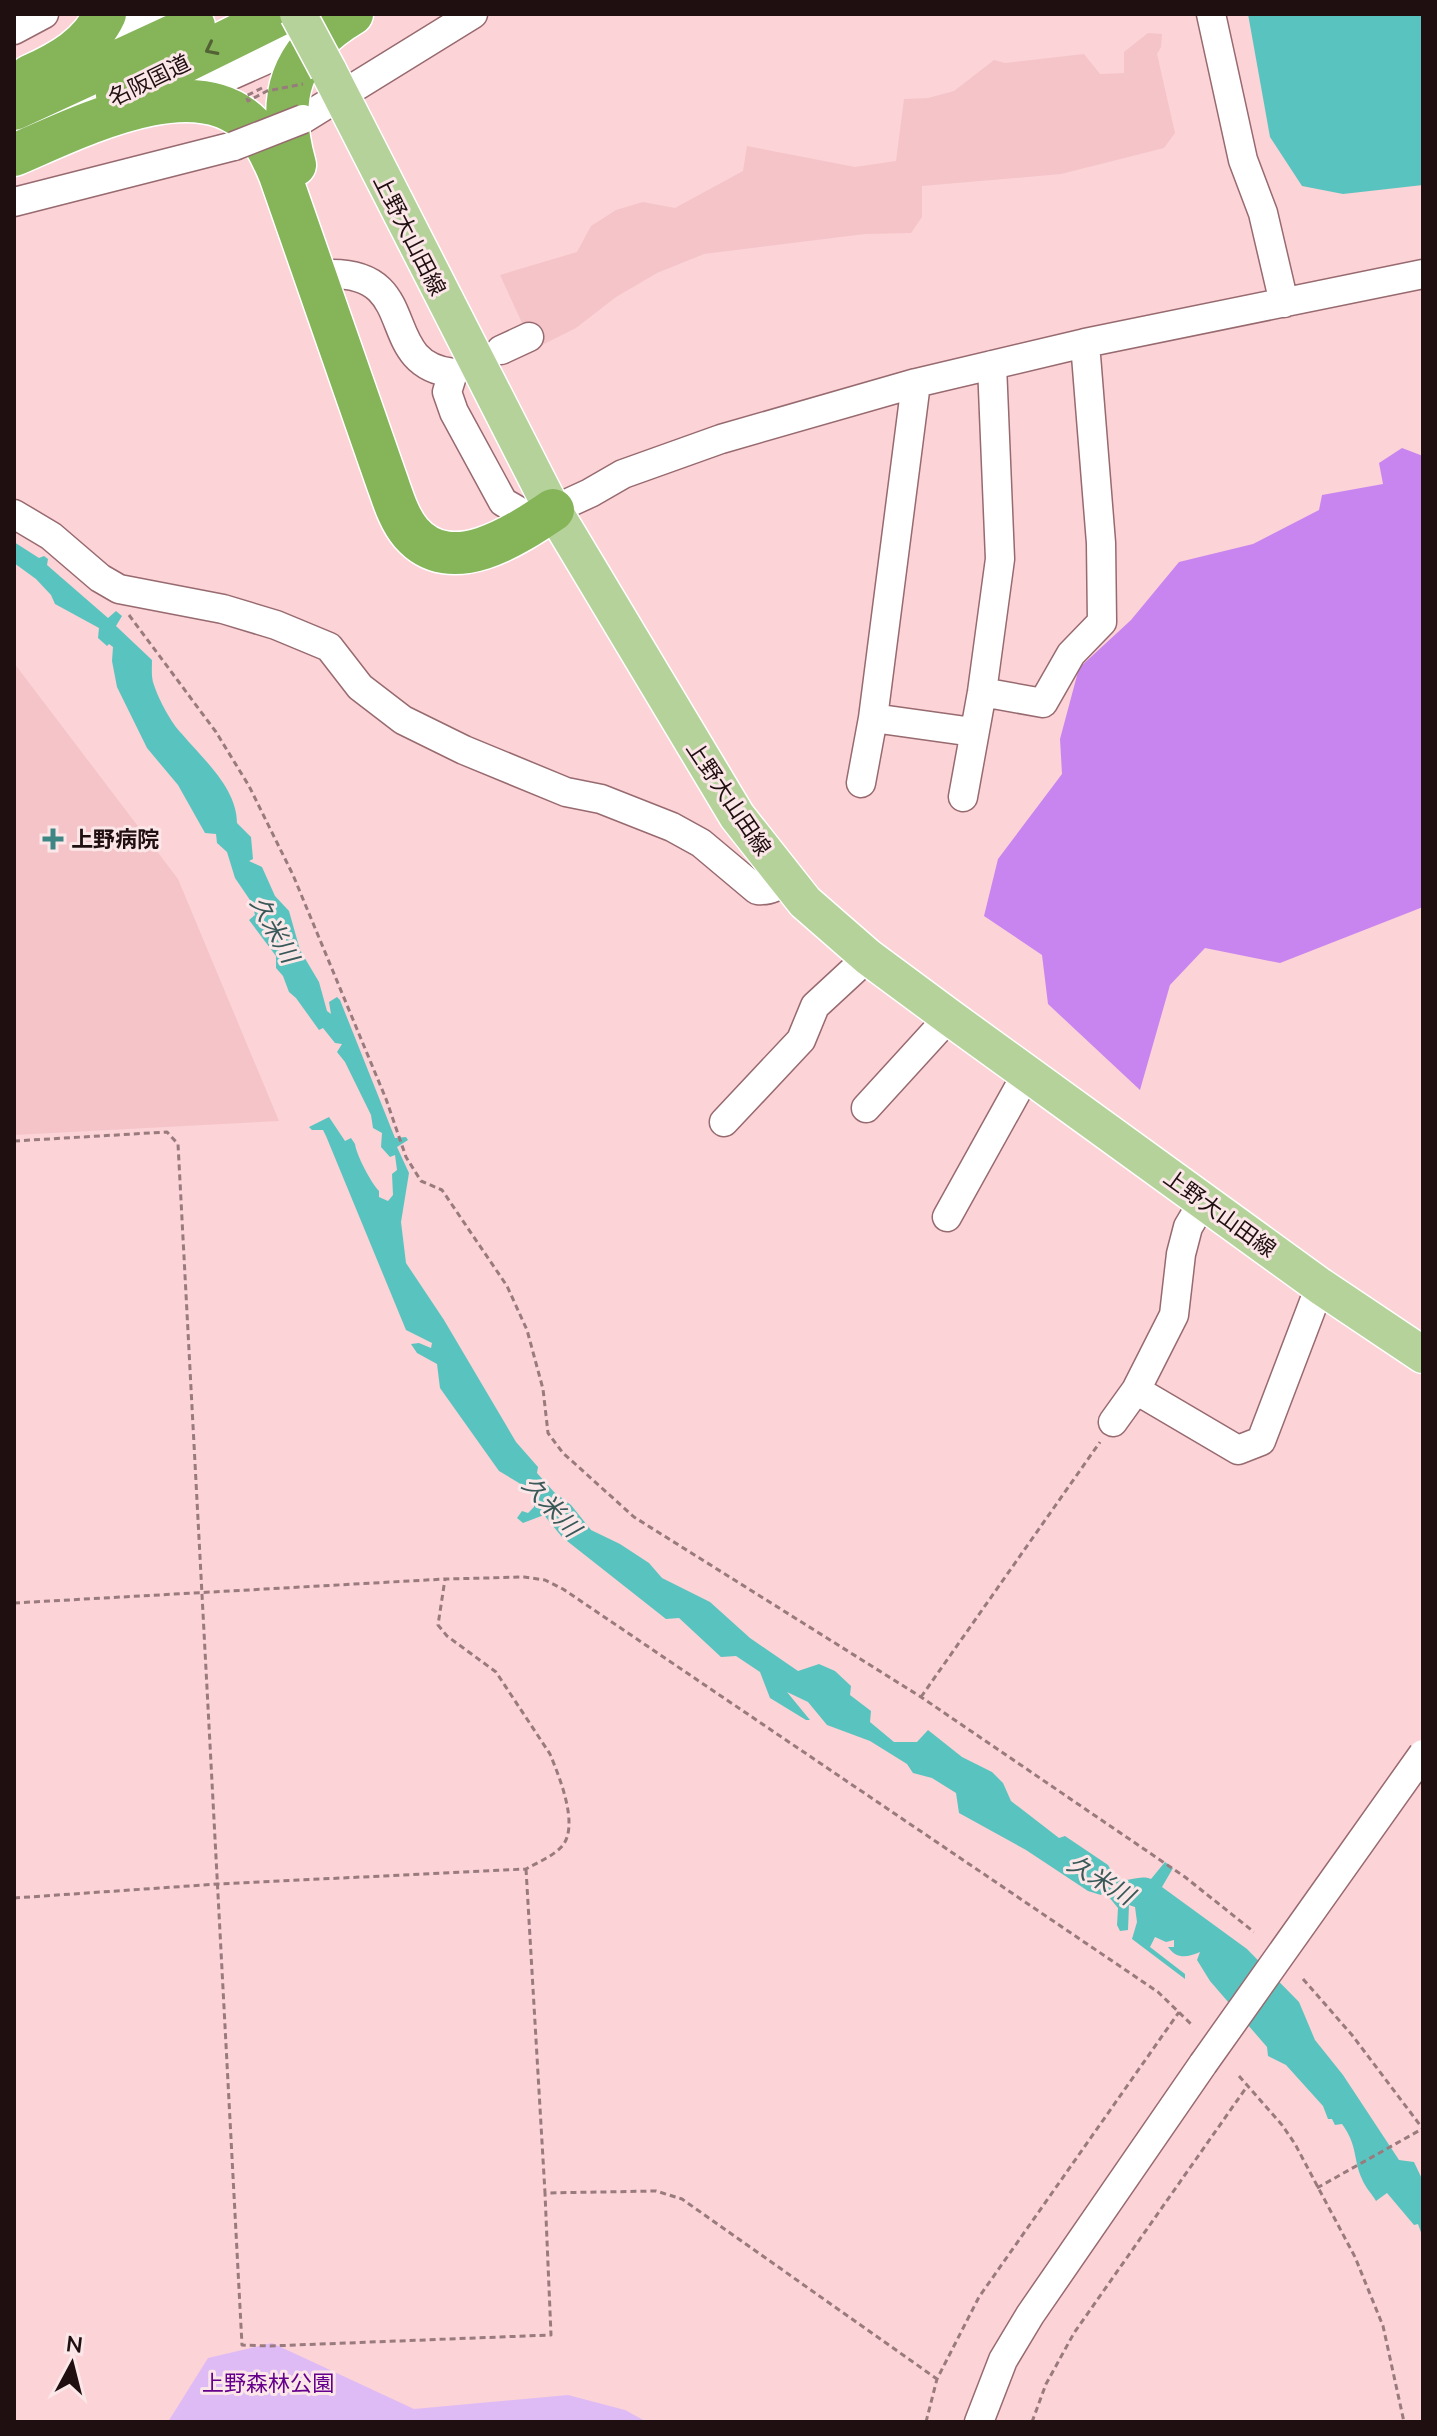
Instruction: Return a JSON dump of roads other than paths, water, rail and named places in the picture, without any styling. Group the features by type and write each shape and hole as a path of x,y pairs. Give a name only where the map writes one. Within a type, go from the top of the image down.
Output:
{"highway":[{"path":"14,84 61,62 84,44 105,14"},
{"name":"名阪国道","path":"14,109 218,14"},
{"name":"名阪国道","path":"14,141 155,78 281,14"},
{"path":"325,52 293,74 288,89 286,111 292,155 405,484 422,515 441,528 456,531 484,527 541,508"},
{"path":"14,155 102,120 177,99 202,102 239,116 253,127 280,175 385,476 410,532 429,547 471,551 516,535 541,508"}],"main road":[{"name":"上野大山田線","path":"325,52 541,508 737,816 805,902 868,957 949,1017 1320,1286 1423,1355"}],"street":[{"path":"14,30 44,14"},
{"path":"61,62 151,14"},
{"path":"177,99 325,52 473,14"},
{"path":"1211,14 1243,160 1263,213 1284,303"},
{"path":"14,202 234,146 303,119 325,52"},
{"path":"332,274 367,278 380,288 388,299 407,346 434,368 453,373 447,392 454,412 503,502 541,508 590,493 623,474 721,439 916,383 1085,343 1423,274"},
{"path":"501,350 529,337"},
{"path":"982,692 1043,703 1071,654 1102,622 1101,543 1085,343"},
{"path":"963,797 982,692 1000,559 992,365"},
{"path":"861,783 873,718 916,383"},
{"path":"14,514 51,536 100,578 119,589 223,609 276,625 329,647 360,687 403,720 464,750 566,792 601,799 672,827 701,843 757,890 777,887 786,878"},
{"path":"873,718 973,732"},
{"path":"724,1122 801,1040 815,1006 868,957"},
{"path":"866,1108 949,1017"},
{"path":"947,1217 1027,1073"},
{"path":"1113,1422 1136,1390 1174,1315 1181,1254 1188,1227 1204,1200"},
{"path":"1136,1390 1238,1450 1261,1441 1320,1286"},
{"path":"979,2422 1003,2360 1030,2315 1423,1754"}],"water":[{"path":"1248,14 1423,14 1423,185 1343,194 1302,186 1270,137"},
{"name":"久米川","path":"14,542 39,558 44,556 48,559 47,565 108,618 116,611 122,616 116,626 152,660 153,682 170,718 225,786 237,823 251,837 253,859 249,861 262,867 275,896 289,911 300,950 319,982 327,1011 331,1014 329,1002 337,997 340,1000 395,1138 406,1137 408,1140 397,1147 409,1173 401,1222 406,1263 444,1320 516,1442 538,1467 537,1473 571,1505 591,1530 649,1563 662,1578 710,1602 750,1638 798,1671 819,1664 835,1671 851,1686 850,1695 871,1711 870,1722 894,1742 917,1742 928,1730 962,1757 992,1772 1003,1783 1011,1801 1059,1838 1065,1836 1108,1865 1116,1879 1151,1879 1165,1862 1173,1868 1162,1887 1247,1949 1299,2002 1315,2040 1343,2075 1399,2160 1414,2162 1423,2181 1423,2238 1418,2224 1414,2225 1387,2193 1376,2201 1363,2182 1351,2139 1342,2124 1335,2125 1332,2119 1328,2119 1323,2106 1286,2065 1268,2056 1267,2047 1210,1981 1197,1960 1200,1952 1179,1956 1168,1947 1174,1947 1174,1940 1166,1942 1155,1937 1150,1947 1185,1974 1185,1979 1132,1939 1137,1922 1135,1907 1129,1905 1128,1930 1120,1931 1117,1925 1118,1908 1104,1891 1101,1895 1088,1891 1026,1850 959,1813 956,1793 932,1778 913,1773 907,1764 870,1741 827,1725 808,1702 787,1692 810,1720 770,1698 760,1672 736,1656 721,1657 679,1618 666,1619 562,1537 544,1515 523,1523 517,1518 522,1511 528,1513 534,1507 534,1496 499,1471 440,1388 437,1364 417,1353 411,1344 419,1343 431,1348 432,1343 406,1330 326,1136 323,1130 309,1127 329,1117 345,1141 351,1138 364,1168 379,1191 379,1197 388,1201 393,1195 392,1174 397,1170 395,1155 390,1157 381,1147 382,1133 373,1128 371,1115 337,1052 342,1044 335,1043 323,1028 319,1030 289,992 276,968 276,956 249,920 255,915 252,903 235,878 227,852 217,843 216,834 205,833 178,785 147,748 117,687 113,647 98,638 99,628 55,604 36,579 14,563"}],"place":[{"name":"上野病院","path":"53,839"}],"park label":[{"name":"上野森林公園","path":"268,2383"}]}
